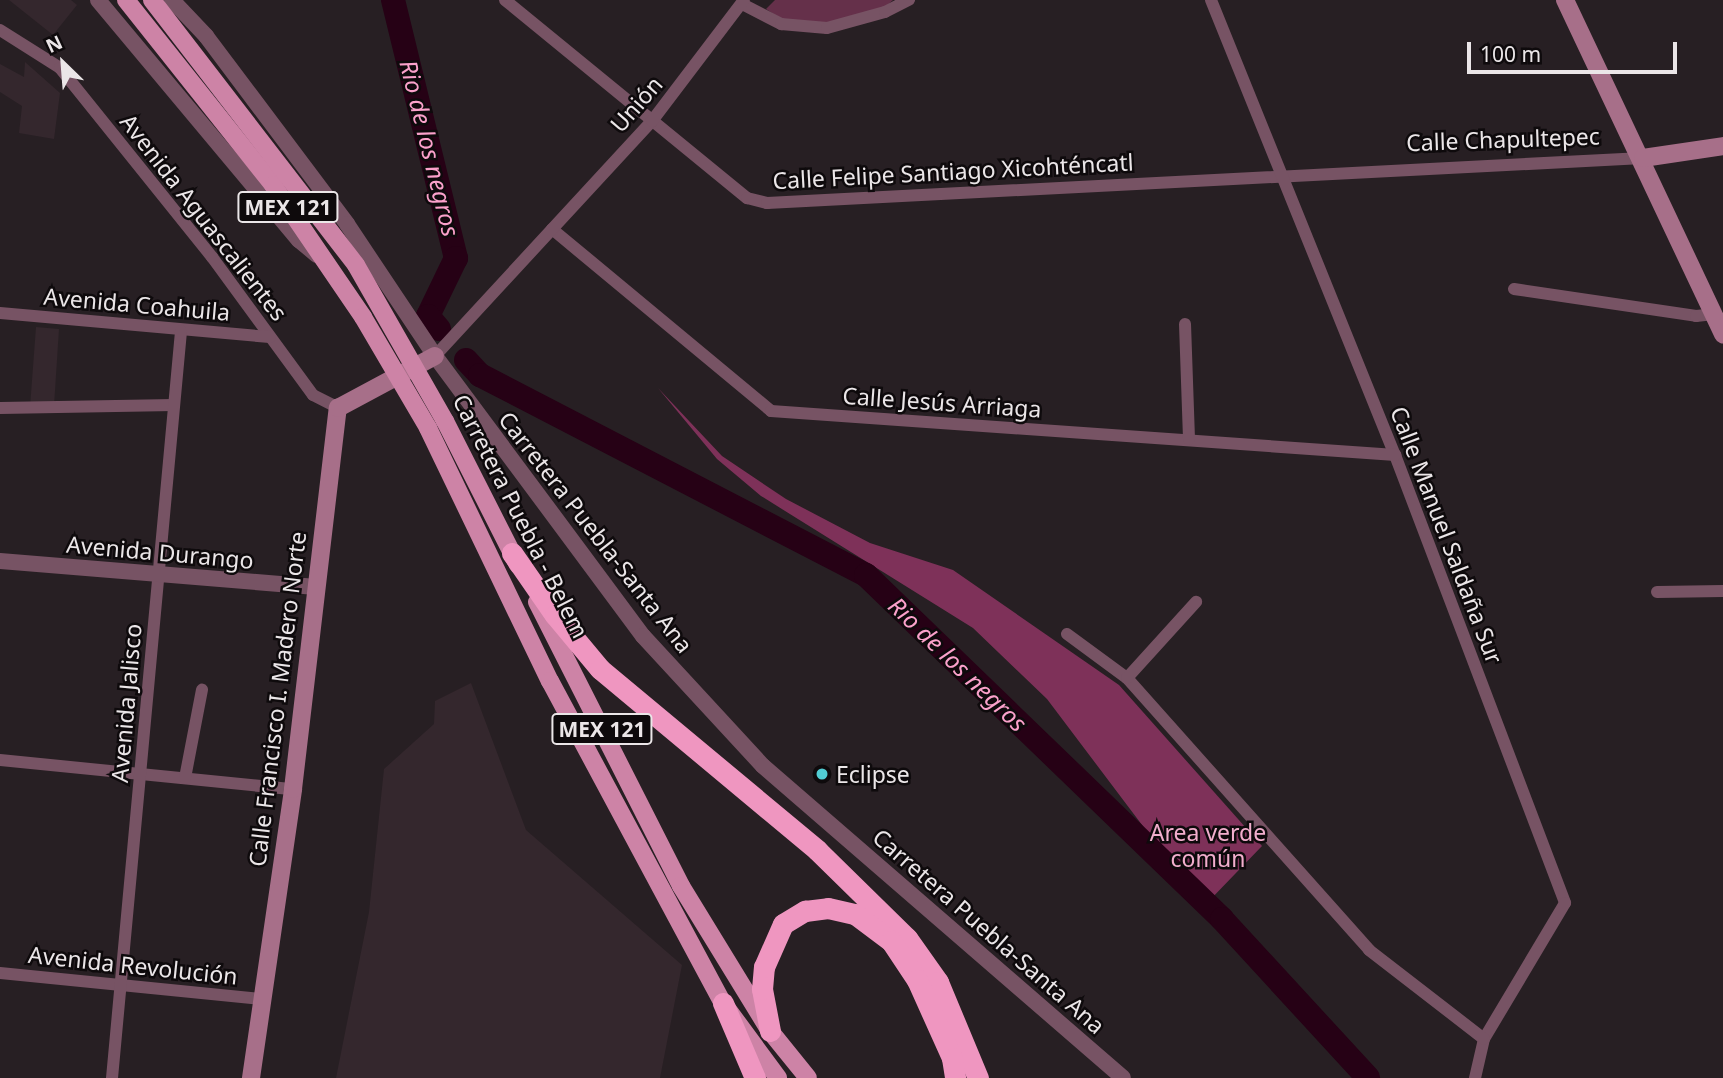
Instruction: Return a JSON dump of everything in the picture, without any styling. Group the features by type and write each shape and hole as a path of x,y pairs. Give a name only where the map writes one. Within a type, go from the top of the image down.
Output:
{"highway":[{"path":"512,553 555,615 600,668 817,850 907,938 939,982 978,1078"},
{"path":"770,1031 762,989 764,967 783,924 816,910 855,914 891,941 917,980 951,1058 955,1078"},
{"path":"723,1003 755,1078"}],"main road":[{"name":"Carretera Puebla - Belem","path":"126,0 213,104 328,265 428,428 550,681 723,1003 778,1078"},
{"name":"Carretera Puebla - Belem","path":"152,0 356,265 394,325 681,886 770,1031 808,1078"},
{"path":"1565,0 1643,158 1723,335"},
{"name":"Calle Chapultepec","path":"1643,158 1723,146"},
{"path":"338,408 435,356"},
{"name":"Calle Francisco I. Madero Norte","path":"251,1078 293,789 338,408"}],"street":[{"path":"98,0 299,240 328,265"},
{"name":"Carretera Puebla-Santa Ana","path":"172,0 206,36 347,224 435,356 643,636 763,766 1123,1078"},
{"name":"Calle Felipe Santiago Xicohténcatl","path":"505,0 747,198 768,203 1285,176"},
{"path":"744,3 781,24 827,28 885,12 909,0"},
{"name":"Calle Manuel Saldaña Sur","path":"1211,0 1285,176 1395,455 1565,903 1484,1039 1475,1078"},
{"name":"Unión","path":"435,356 652,121 744,3"},
{"name":"Avenida Aguascalientes","path":"0,30 60,68 212,257 313,395 338,408"},
{"name":"Calle Chapultepec","path":"1285,176 1643,158"},
{"name":"Calle Jesús Arriaga","path":"552,229 771,411 1395,455"},
{"path":"1514,289 1696,316 1714,314"},
{"name":"Avenida Coahuila","path":"0,313 270,337"},
{"path":"1185,324 1189,439"},
{"name":"Avenida Jalisco","path":"112,1078 181,331"},
{"path":"0,408 174,405"},
{"name":"Avenida Durango","path":"0,561 316,587"},
{"path":"1657,592 1723,591"},
{"path":"1127,678 1196,602"},
{"path":"1067,634 1127,678 1368,950 1484,1039"},
{"path":"185,778 202,690"},
{"path":"0,760 293,789"},
{"name":"Avenida Revolución","path":"0,972 262,999"}],"shaded area":[{"path":"9,0 71,0 77,5 53,35"},
{"path":"775,0 893,0 883,9 822,24 784,21 766,9"},
{"path":"25,62 60,93 54,139 19,133 22,106 0,92 0,64 24,77"},
{"path":"36,327 59,329 54,406 30,407"},
{"path":"471,683 526,830 682,965 660,1078 336,1078 369,912 384,769 434,724 435,701"}],"green space":[{"name":"Area verde común","path":"658,388 722,456 786,499 870,543 953,570 1119,685 1262,846 1208,902 1176,870 1047,699 973,628 761,496 717,459"}],"waterway":[{"name":"Rio de los negros","path":"393,0 456,258 428,316 439,329"},
{"name":"Rio de los negros","path":"466,360 480,375 866,575 1222,919 1368,1078"}],"place":[{"name":"Eclipse","path":"822,774"}]}
